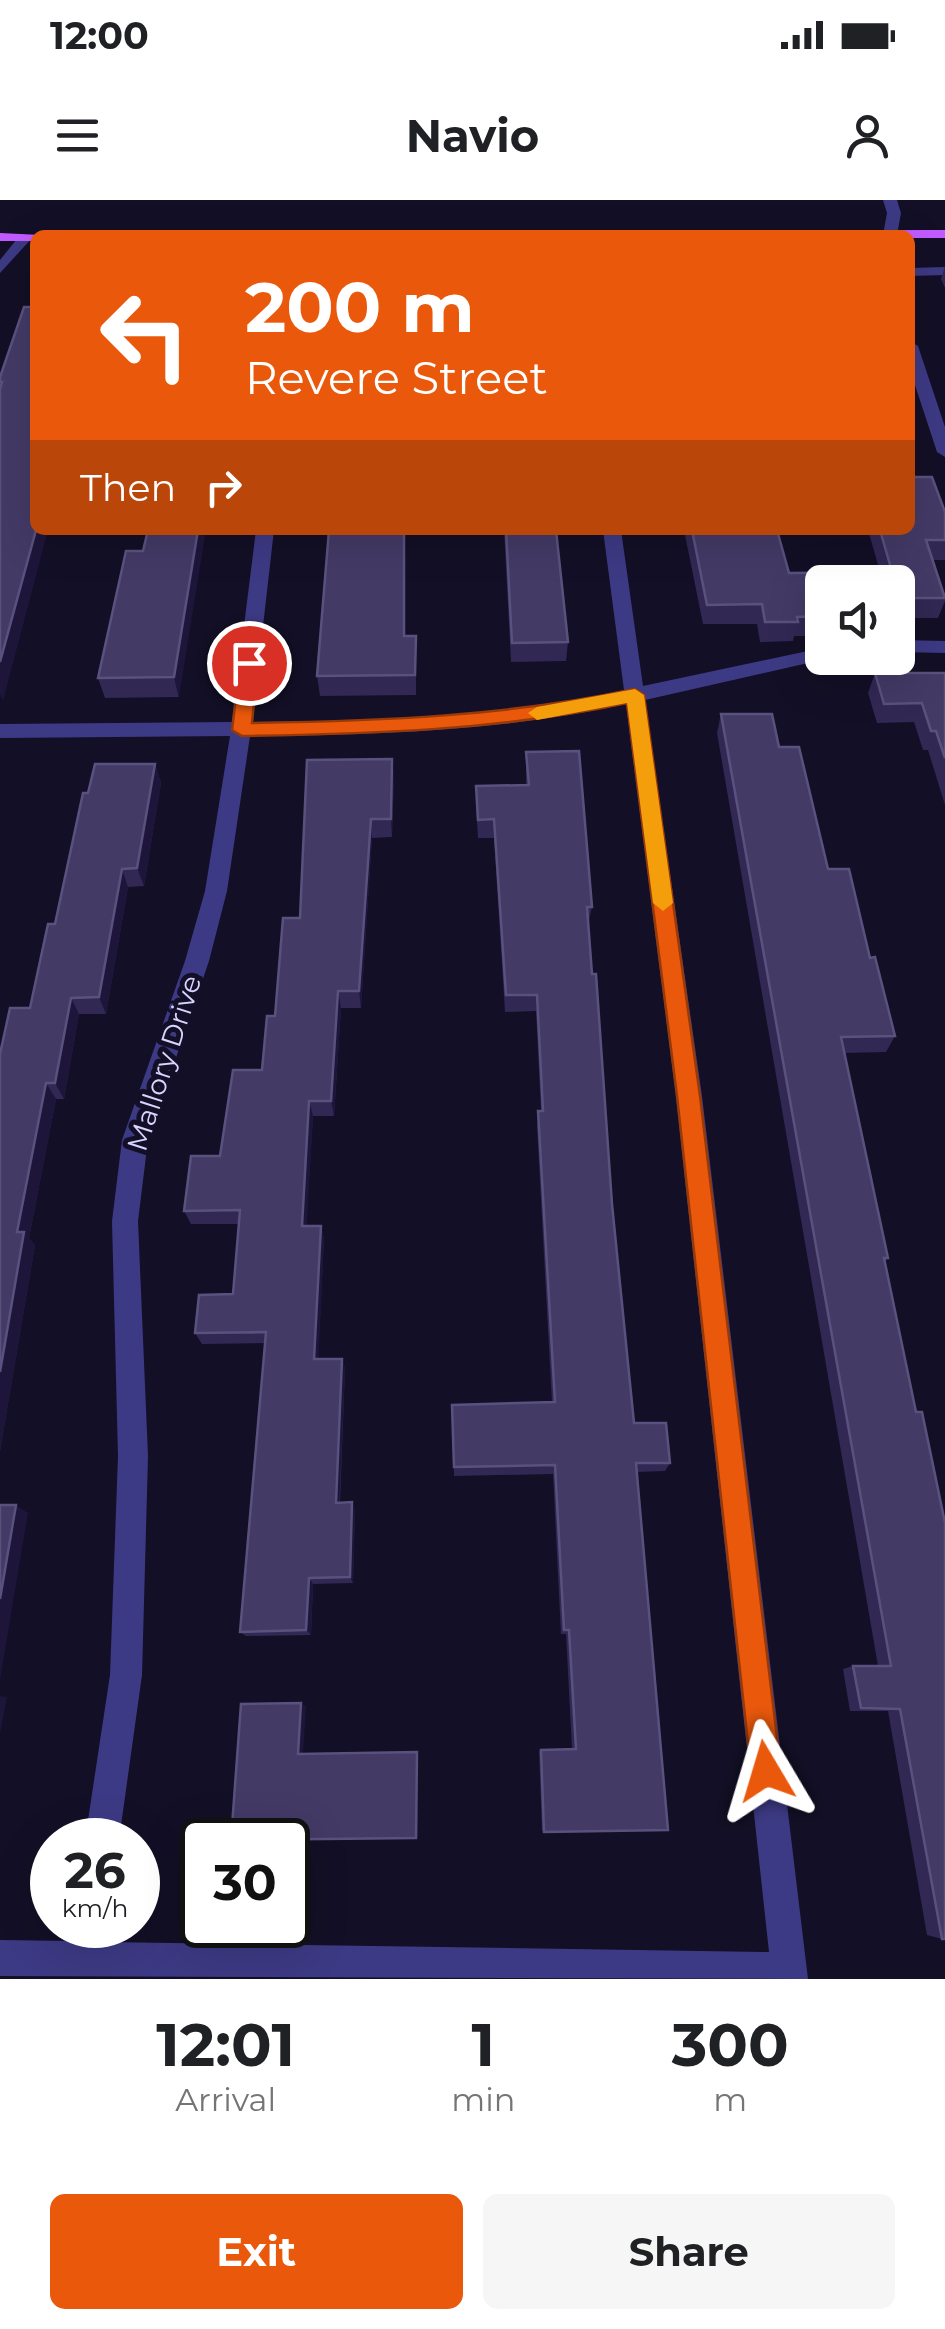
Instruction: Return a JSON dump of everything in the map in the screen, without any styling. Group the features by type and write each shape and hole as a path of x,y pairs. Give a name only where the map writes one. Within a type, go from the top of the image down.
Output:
{"main road":[{"path":"915,235 945,234"},
{"path":"0,237 30,237"}],"street":[{"path":"890,200 894,213 891,230"},
{"path":"0,269 30,238"},
{"path":"915,272 945,271"},
{"path":"915,358 938,413 945,452"},
{"name":"Mallory Drive","path":"105,1818 126,1675 133,1456 125,1221 135,1140 216,891 242,730 264,535"},
{"path":"0,1958 85,1954 789,1974 688,1096 613,535"},
{"path":"915,646 945,647"},
{"path":"0,731 360,728 557,712 805,658"}],"building":[{"path":"24,307 30,307 30,535 35,535 0,662 2,382 0,377"},
{"path":"915,477 932,477 945,512 945,540 926,540 945,598 915,598 915,565 890,565 881,535 915,535"},
{"path":"147,535 197,535 174,677 98,678 126,551 143,551"},
{"path":"329,535 404,535 404,636 416,636 415,675 317,676"},
{"path":"506,535 557,535 568,642 512,643"},
{"path":"693,535 778,535 789,573 805,573 805,617 797,617 798,622 765,622 762,604 707,605"},
{"path":"945,673 945,758 922,703 884,704 876,675"},
{"path":"721,714 772,714 779,747 799,747 828,869 849,869 870,958 875,957 895,1036 841,1037 916,1412 922,1412 945,1523 945,1939 900,1709 861,1708 853,1666 891,1666"},
{"path":"579,751 592,907 587,907 592,974 596,974 612,1204 634,1423 666,1423 670,1463 636,1463 668,1830 544,1832 541,1750 576,1749 569,1630 564,1630 555,1465 454,1467 452,1405 555,1402 538,1111 543,1111 537,995 506,995 494,819 478,820 476,786 529,785 526,752"},
{"path":"392,759 391,819 371,819 359,991 338,991 331,1101 309,1101 302,1226 321,1226 314,1359 342,1359 336,1503 352,1502 350,1577 309,1578 306,1630 240,1632 266,1332 195,1333 199,1295 233,1294 240,1210 184,1211 191,1156 220,1156 233,1070 262,1070 267,1016 275,1016 283,918 300,918 307,760"},
{"path":"95,764 155,764 137,868 122,869 99,997 71,998 55,1083 46,1083 17,1232 24,1232 0,1372 0,1054 10,1008 30,1008 48,924 55,924 83,793 88,793"},
{"path":"0,1505 16,1505 0,1599"},
{"path":"301,1703 298,1754 417,1752 416,1838 310,1839 310,1818 233,1818 241,1704"}],"slow traffic":[{"path":"537,713 635,695 663,903"}],"route":[{"path":"249,663 242,730 360,728 557,712 635,695 688,1096 766,1771"}]}
